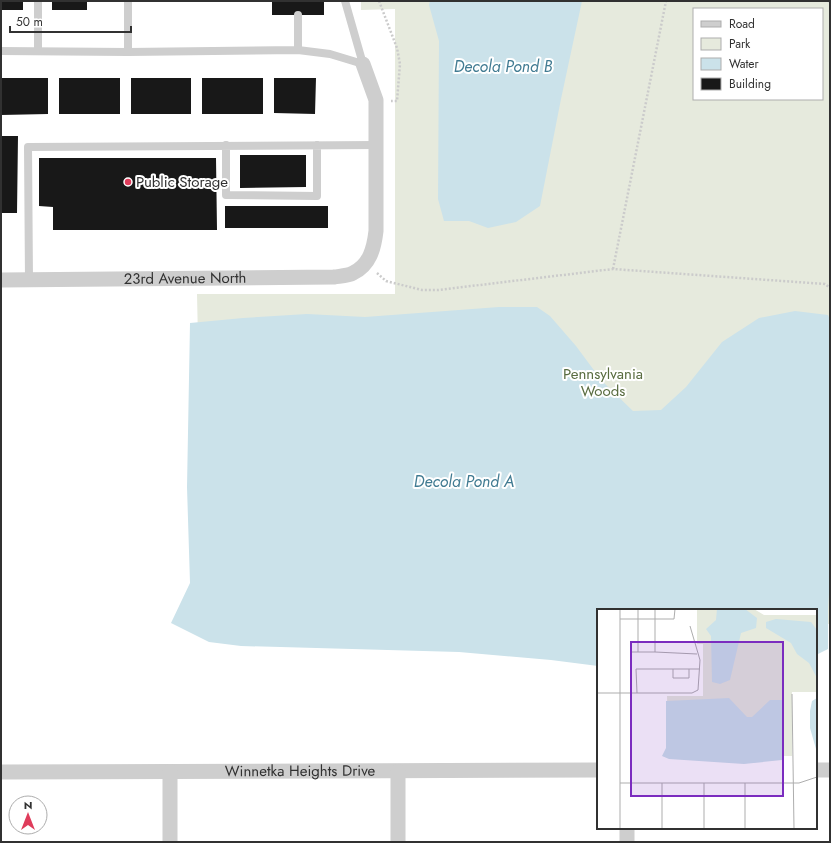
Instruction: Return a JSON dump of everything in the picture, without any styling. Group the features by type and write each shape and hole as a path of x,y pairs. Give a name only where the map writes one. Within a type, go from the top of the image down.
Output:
{"street":[{"path":"363,64 376,100 376,231 374,246 366,264"},
{"name":"23rd Avenue North","path":"1,280 334,277 352,273 366,264"},
{"name":"Winnetka Heights Drive","path":"1,772 398,772 597,770"},
{"path":"817,770 830,770"},
{"path":"170,772 170,842"},
{"path":"398,772 398,842"},
{"path":"627,829 627,842"}],"lane":[{"path":"38,1 38,51"},
{"path":"128,1 128,52"},
{"path":"345,1 363,64"},
{"path":"298,14 298,50"},
{"path":"1,51 128,52 298,50 330,54 363,64"},
{"path":"226,145 226,195 317,196 317,145"},
{"path":"29,280 28,147 376,145"}],"path":[{"path":"376,100 397,101 400,64 397,48 380,1"},
{"path":"613,269 666,1"},
{"path":"366,264 386,281 422,290 438,290 613,269 825,284 830,288"}],"green space":[{"name":"Pennsylvania Woods","path":"361,1 830,1 830,624 817,624 817,609 597,609 204,618 197,294 395,294 395,9 361,10"}],"water":[{"name":"Decola Pond B","path":"430,1 582,1 540,206 516,222 488,228 469,221 444,221 438,199 439,41 429,5"},
{"name":"Decola Pond A","path":"499,307 537,307 550,316 576,346 602,381 633,411 661,410 686,387 722,342 759,318 795,311 828,315 830,320 830,577 828,649 817,654 817,609 597,609 597,666 551,660 459,652 241,646 209,642 171,623 190,583 187,487 190,323 307,314 365,317"}],"building":[{"path":"1,1 23,1 23,10 1,10"},
{"path":"52,1 87,1 87,10 52,10"},
{"path":"272,1 324,1 324,15 272,15"},
{"path":"1,78 48,78 48,114 1,115"},
{"path":"59,78 120,78 120,114 59,114"},
{"path":"131,78 191,78 191,114 131,114"},
{"path":"202,78 263,78 263,114 202,114"},
{"path":"274,78 316,78 315,114 274,113"},
{"path":"1,136 18,136 17,213 1,213"},
{"name":"Public Storage","path":"240,155 306,155 306,187 240,188"},
{"name":"Public Storage","path":"39,158 216,158 217,230 53,230 53,207 39,206"},
{"name":"Public Storage","path":"225,206 328,206 328,228 225,228"}],"place":[{"name":"Public Storage","path":"128,182"}]}
